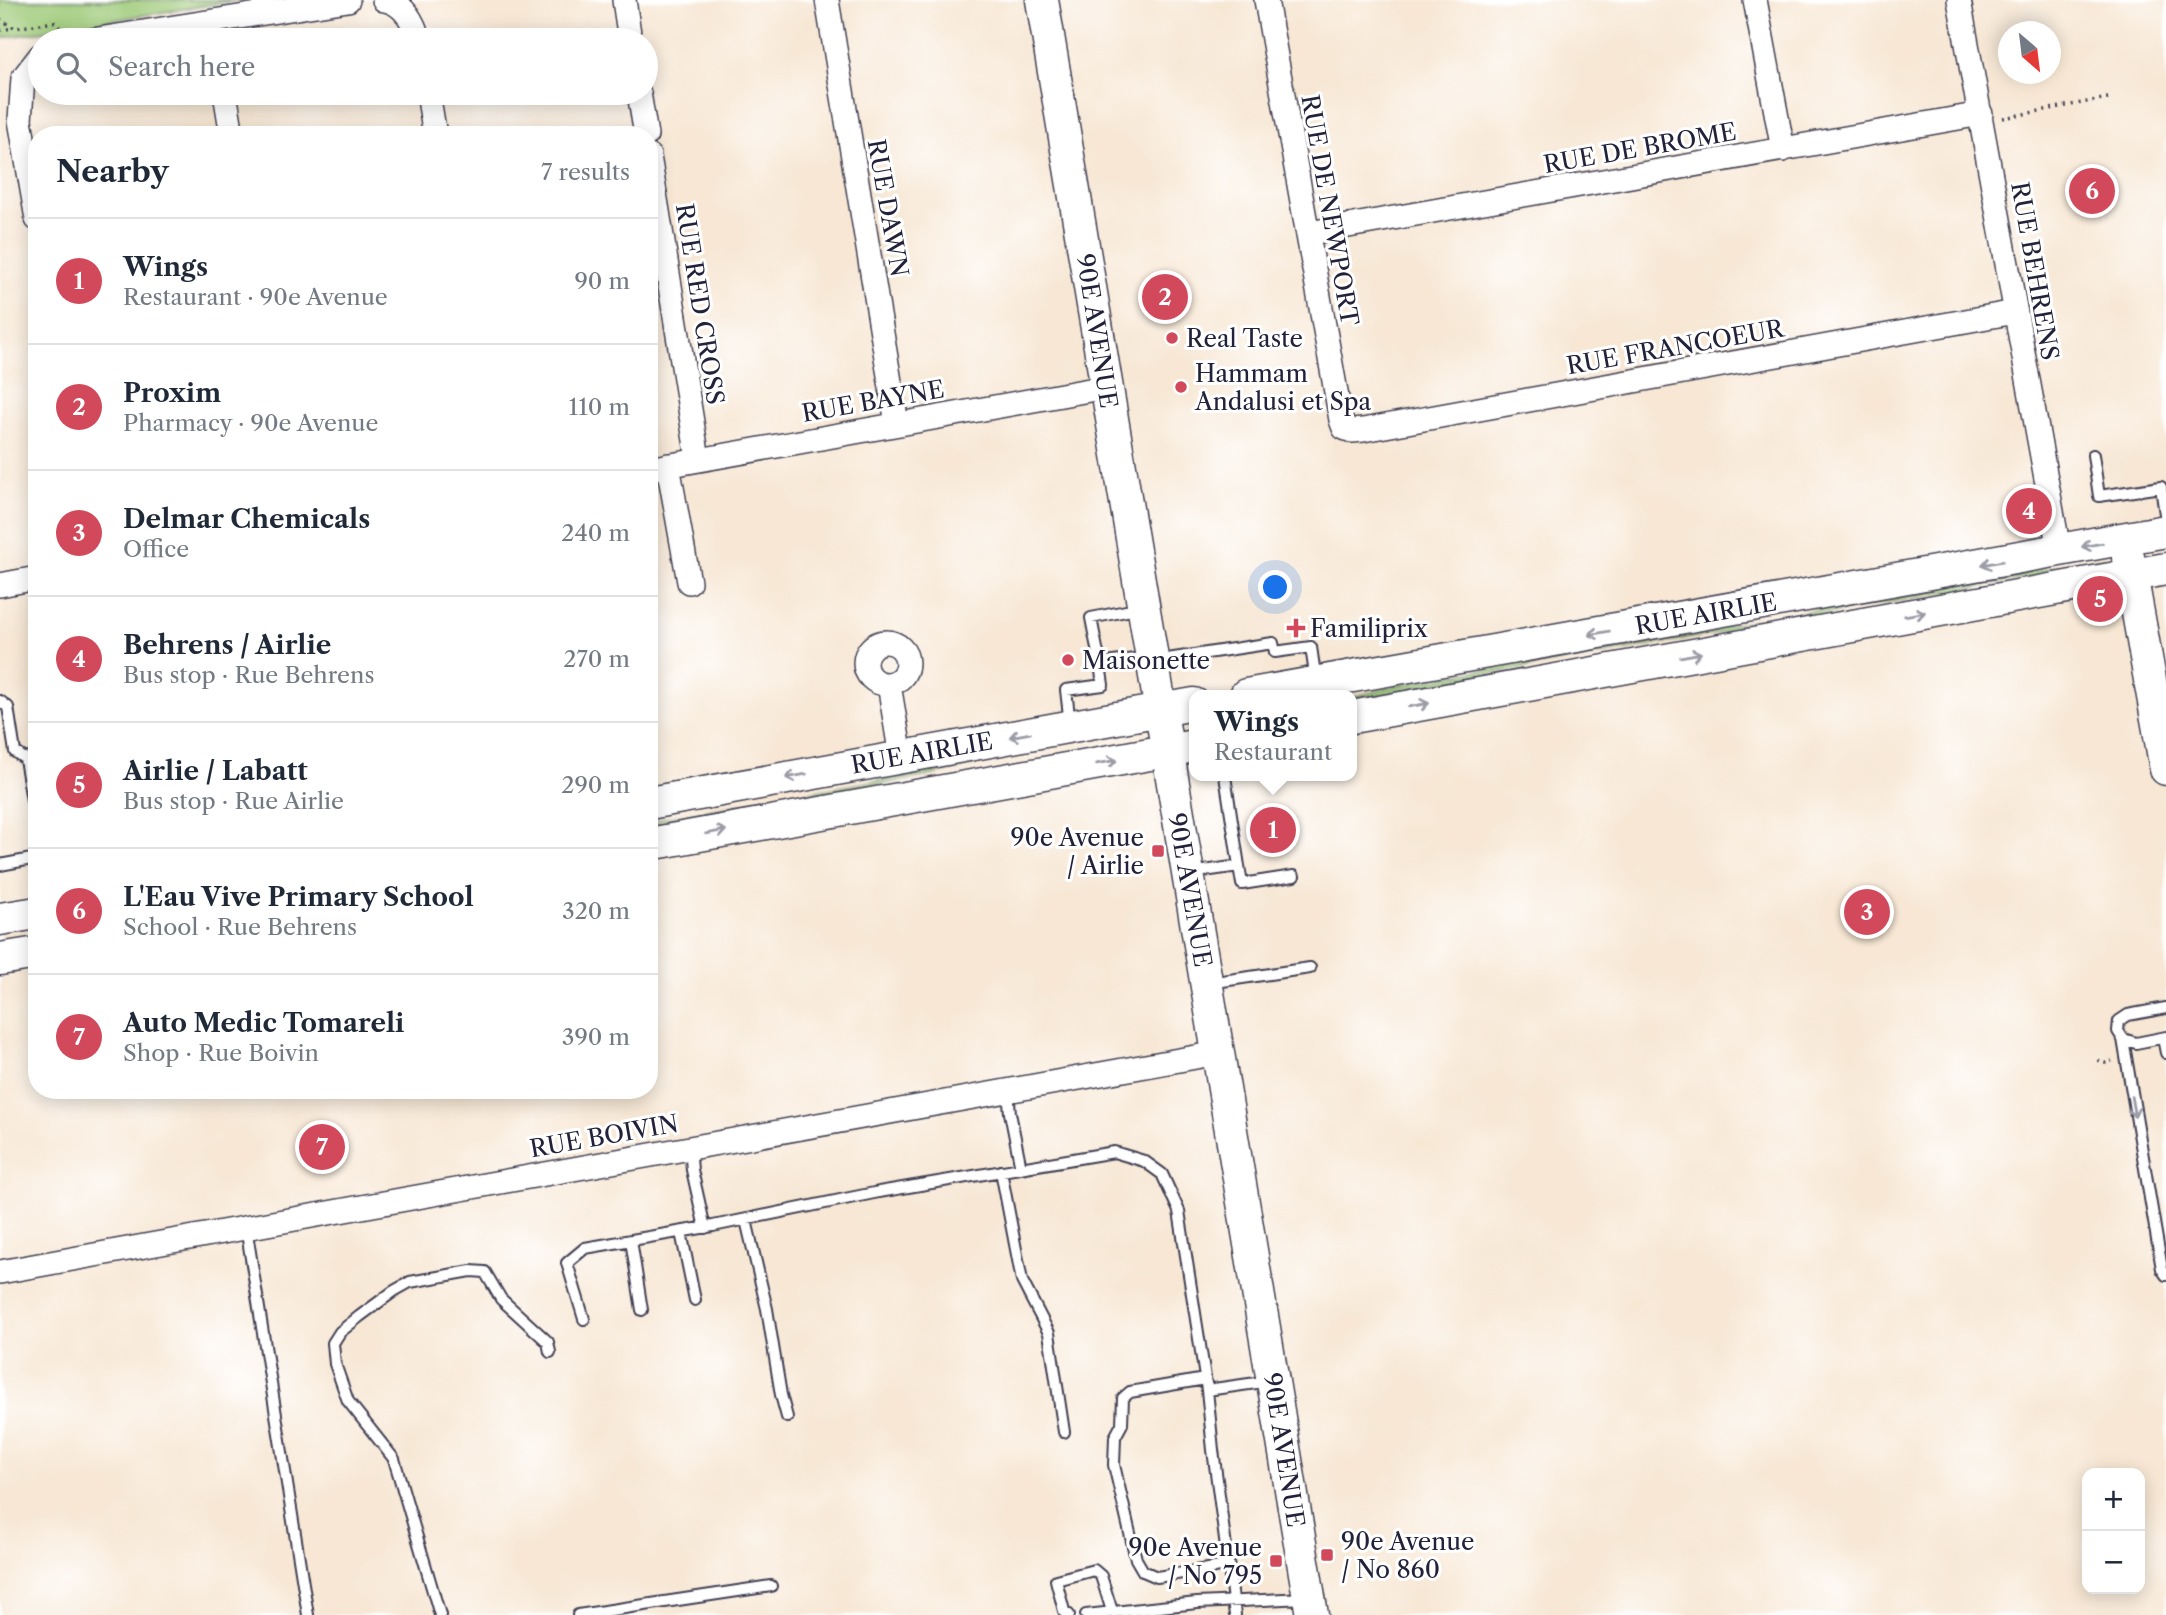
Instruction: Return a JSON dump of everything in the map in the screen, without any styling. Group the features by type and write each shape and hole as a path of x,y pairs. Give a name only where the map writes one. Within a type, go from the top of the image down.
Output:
{"main road":[{"name":"90E AVENUE","path":"1041,0 1160,711 1180,748 1188,873 1310,1607"},
{"name":"RUE AIRLIE","path":"1276,690 2166,531"},
{"path":"2124,538 2166,769"},
{"name":"RUE AIRLIE","path":"1357,716 2166,569"},
{"name":"RUE AIRLIE","path":"658,801 1189,706"},
{"name":"RUE AIRLIE","path":"658,842 1180,748"},
{"path":"0,919 28,914"},
{"path":"0,959 28,954"}],"street":[{"path":"227,28 348,0"},
{"path":"384,0 393,2 413,22 415,28"},
{"path":"624,0 628,28"},
{"name":"RUE DAWN","path":"827,0 897,424"},
{"name":"RUE DE NEWPORT","path":"1266,0 1344,428"},
{"path":"1755,0 1783,150"},
{"name":"RUE BEHRENS","path":"1959,0 1992,116 2015,312 2059,551"},
{"path":"28,72 23,78 20,120 28,167"},
{"path":"227,105 230,126"},
{"path":"430,105 434,126"},
{"path":"641,105 644,126"},
{"name":"RUE DE BROME","path":"1309,233 1992,116"},
{"name":"RUE RED CROSS","path":"658,212 698,459"},
{"name":"RUE FRANCOEUR","path":"1344,428 1352,431 1363,430 2015,312"},
{"name":"RUE BAYNE","path":"659,467 1106,387"},
{"path":"659,467 689,582"},
{"path":"0,585 28,580"},
{"path":"889,684 901,757"},
{"name":"RUE BOIVIN","path":"0,1272 1218,1053"}],"lane":[{"path":"2093,455 2099,496 2161,487 2166,521"},
{"path":"1071,726 1066,690 1103,685 1091,618 1143,607"},
{"path":"1100,664 1273,642 1275,652 1311,647 1317,683"},
{"path":"0,701 8,707 15,752 28,757"},
{"path":"1226,781 1242,884 1294,876"},
{"path":"0,865 28,860"},
{"path":"1188,873 1240,866"},
{"path":"1206,983 1310,968"},
{"path":"2166,1008 2123,1017 2118,1026 2123,1039 2162,1269 2166,1275"},
{"path":"2123,1039 2131,1043 2165,1038 2166,1053"},
{"path":"1008,1091 1021,1168"},
{"path":"690,1148 692,1170 705,1227"},
{"path":"584,1319 567,1263 585,1248 746,1220 879,1192 1114,1152 1144,1161 1162,1174 1179,1211 1206,1385 1235,1615"},
{"path":"1001,1171 1022,1281 1049,1333 1064,1432"},
{"path":"746,1220 767,1309 787,1418"},
{"path":"246,1227 308,1615"},
{"path":"681,1232 695,1300"},
{"path":"631,1240 642,1310"},
{"path":"440,1615 394,1459 348,1401 335,1364 333,1343 340,1332 360,1316 411,1282 471,1271 485,1272 501,1299 548,1342 550,1352"},
{"path":"1227,1566 1157,1577 1143,1571 1136,1559 1114,1465 1115,1437 1122,1424 1123,1398 1130,1392 1272,1380"},
{"path":"1069,1615 1064,1611 1056,1580 1094,1570 1101,1576 1112,1611"},
{"path":"578,1615 771,1586"},
{"path":"1086,1615 1232,1601 1310,1607"},
{"path":"1197,1603 1199,1615"}],"path":[{"path":"0,19 15,28"},
{"path":"0,30 54,22 61,28"},
{"path":"1992,116 2113,97"},
{"path":"2098,1060 2105,1063 2117,1059"}],"green space":[{"path":"0,0 240,0 63,28 28,28 28,34 0,38"},
{"path":"2104,558 2105,564 1357,700 1357,696 1399,685"},
{"path":"1012,752 1012,755 928,776 658,823 658,819 926,772"}],"place":[{"name":"L'Eau Vive Primary School","path":"2092,191"},
{"name":"Proxim","path":"1165,297"},
{"name":"Real Taste","path":"1172,338"},
{"name":"Hammam Andalusi et Spa","path":"1181,387"},
{"name":"Behrens / Airlie","path":"2029,511"},
{"name":"Airlie / Labatt","path":"2100,599"},
{"name":"Familiprix","path":"1296,628"},
{"name":"Maisonette","path":"1068,660"},
{"name":"Wings","path":"1273,830"},
{"name":"90e Avenue / Airlie","path":"1158,851"},
{"name":"Delmar Chemicals","path":"1867,912"},
{"name":"Auto Medic Tomareli","path":"322,1147"},
{"name":"90e Avenue / No 860","path":"1327,1555"},
{"name":"90e Avenue / No 795","path":"1276,1561"}]}
